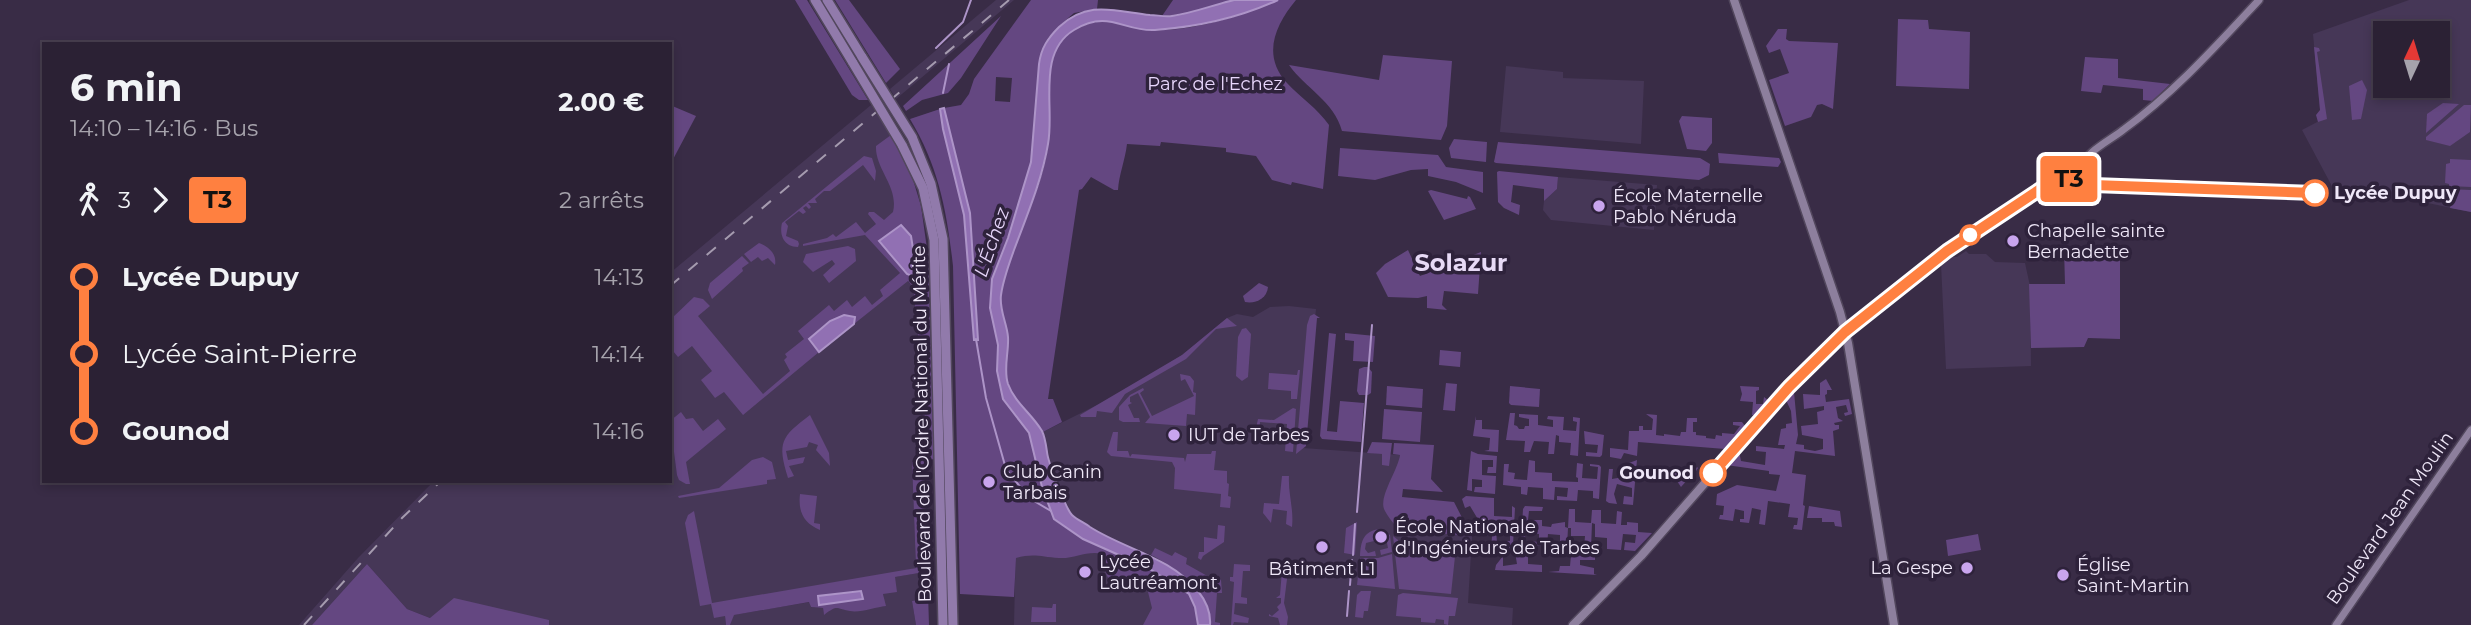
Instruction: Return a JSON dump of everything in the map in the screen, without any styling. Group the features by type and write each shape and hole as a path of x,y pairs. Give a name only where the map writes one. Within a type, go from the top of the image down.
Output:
{"main road":[{"name":"Boulevard de l'Ordre National du Mérite","path":"815,0 902,145 923,188 935,251 943,625"},
{"name":"Boulevard de l'Ordre National du Mérite","path":"827,0 912,137 931,184 943,239 953,625"},
{"path":"1734,0 1845,332 1895,625"},
{"path":"1573,625 1635,563 1789,387 1845,332"}],"street":[{"path":"2080,168 2088,156 2178,84 2259,0"},
{"path":"1845,332 1936,259 1978,230 2048,184 2068,179 2075,183 2080,182 2084,174 2080,168 2074,167 2069,170 2068,179"},
{"name":"Boulevard Jean Moulin","path":"2336,625 2471,430"}],"shaded area":[{"path":"996,0 1014,0 896,99 890,89"},
{"path":"1234,0 1278,0 1234,16 1171,29 1144,30 1097,21 1074,30 1062,40 1051,67 1050,130 1042,171 1006,272 1001,295 1008,337 1008,384 1042,431 1050,465 1069,511 1090,527 1161,561 1187,579 1201,595 1209,611 1210,625 1198,625 1195,607 1189,594 1148,568 1083,539 1054,519 1042,487 1029,433 1003,399 997,371 998,345 990,308 992,279 1008,238 1031,162 1039,64 1043,48 1052,35 1070,19 1091,10 1169,16"},
{"path":"2409,0 2471,0 2471,212 2394,196 2334,190 2302,130 2321,120 2313,34"},
{"path":"1506,66 1563,72 1563,78 1644,81 1641,144 1500,132"},
{"path":"871,105 894,140 906,204 870,239 913,287 921,365 924,461 912,462 916,568 725,616 726,625 549,625 548,620 430,618 407,609 367,564 312,625 299,625 358,558 432,483 672,483 672,271"},
{"path":"944,108 970,213 978,340 974,340 964,215 943,129 940,109"},
{"name":"École Maternelle Pablo Néruda","path":"1558,177 1657,185 1654,230 1551,220 1543,210 1544,201 1557,189"},
{"path":"901,225 911,236 917,274 912,276 907,274 879,241"},
{"path":"1966,251 1969,254 1986,254 1995,262 2025,263 2030,286 2031,366 1946,369 1941,264"},
{"path":"1270,307 1316,309 1303,448 1400,455 1399,465 1383,502 1398,528 1472,537 1468,603 1513,608 1512,625 1210,625 1205,602 1181,574 1151,555 1108,538 1071,514 1050,462 1043,432 1109,399 1158,370 1182,355 1227,318 1237,314 1253,317"},
{"path":"844,315 855,317 854,324 819,352 809,339 830,321"},
{"name":"Lycée Lautréamont","path":"1029,529 1134,563 1198,625 1014,625 1016,537"},
{"path":"919,573 923,594 921,599 912,601 916,625 730,625 733,615 810,602 811,607 823,608 824,614 836,607 846,610 885,606 883,594 894,577"},
{"path":"861,591 863,599 819,605 818,596"}],"green space":[{"path":"795,0 807,0 868,100 859,100 852,95"},
{"path":"835,0 849,0 900,69 886,83"},
{"path":"1031,0 1098,0 1097,9 1074,13 1067,19 1048,38 1040,56 1031,162 1008,238 992,279 990,308 998,345 997,371 1003,399 1029,433 1042,487 1054,520 1083,539 1148,568 1189,594 1195,607 1198,625 1143,625 1152,608 1145,580 1141,579 1135,587 1114,583 1105,570 1103,554 1097,553 1065,558 1016,558 1014,597 960,594 953,266 948,227 935,172 910,119 940,109 964,215 974,340 978,340 970,213 944,108 961,105 969,94 974,79","holes":["996,77 1012,78 1010,102 995,101"]},
{"path":"1173,0 1234,0 1193,13 1162,16"},
{"name":"Parc de l'Echez","path":"1278,0 1296,0 1282,19 1274,40 1273,51 1279,72 1329,125 1323,189 1272,180 1256,156 1226,152 1226,148 1161,142 1160,146 1127,144 1118,190 1091,177 1079,190 1048,399 1053,399 1062,422 1043,432 1020,406 1008,383 1008,338 1001,302 1006,273 1044,167 1050,125 1050,80 1055,52 1062,40 1073,31 1094,23 1115,22 1147,30 1198,26 1249,12"},
{"path":"1001,16 961,78 948,93 922,100 906,111 903,106"},
{"path":"1898,19 1928,20 1929,29 1970,32 1969,89 1896,86"},
{"path":"1778,29 1787,29 1786,39 1789,41 1838,43 1833,109 1822,104 1817,105 1811,117 1785,126 1769,80 1789,73 1780,49 1769,53 1766,46"},
{"path":"2314,47 2320,51 2317,52 2327,119 2318,122 2316,115 2320,110"},
{"path":"1383,55 1452,61 1447,126 1441,140 1342,131 1333,111 1289,65 1379,80"},
{"path":"2085,57 2118,59 2118,78 2170,84 2153,101 2143,100 2143,89 2103,85 2101,93 2081,91"},
{"path":"2362,80 2367,90 2361,119 2352,120 2349,86"},
{"path":"2443,103 2459,104 2426,133 2427,114"},
{"path":"2464,105 2471,105 2470,132 2450,146 2426,140 2426,137"},
{"path":"672,106 696,116 672,161"},
{"path":"1682,116 1712,118 1712,143 1706,151 1687,149 1679,121"},
{"path":"891,135 911,173 921,206 928,256 934,459 924,461 929,625 916,625 912,601 921,599 920,594 923,593 919,573 895,577 897,592 883,594 886,606 858,611 835,608 824,615 823,608 811,607 809,602 734,615 730,625 726,625 725,616 714,618 711,604 700,606 685,523 688,515 694,511 712,603 916,568 912,462 924,460 921,365 913,287 908,281 854,324 855,317 848,316 824,325 809,339 819,352 743,415 724,392 715,398 701,380 712,371 692,346 678,357 673,351 672,356 672,318 694,297 703,299 710,306 698,316 763,394 790,371 784,360 787,357 785,354 804,339 798,331 829,305 834,311 847,300 852,307 865,296 872,305 883,296 880,290 900,273 865,235 803,246 833,234 836,237 856,222 865,233 876,224 869,212 874,212 884,220 893,212 893,194 876,146","holes":["861,591 862,599 819,605 818,596"]},
{"path":"1454,139 1487,142 1486,162 1451,158 1449,148"},
{"path":"1498,142 1700,158 1710,164 1709,175 1699,180 1496,163"},
{"path":"1340,148 1438,155 1446,167 1483,172 1483,193 1456,182 1428,176 1428,169 1411,170 1375,180 1338,176"},
{"path":"1718,153 1779,158 1781,162 1778,167 1719,163"},
{"path":"864,156 872,158 876,171 875,181 863,165 830,191 824,191 815,199 817,203 808,203 811,207 809,209 806,206 803,208 806,212 803,214 799,211 785,222 788,226 786,236 799,244 798,247 786,243 781,232 782,223"},
{"path":"2450,159 2471,160 2471,187 2449,186 2445,183 2446,164 2450,163"},
{"path":"1499,171 1558,177 1557,189 1544,201 1544,189 1513,185 1511,202 1520,205 1519,215 1498,202"},
{"path":"2447,189 2471,190 2471,212 2450,208 2452,198 2446,196"},
{"path":"1428,191 1467,199 1468,196 1476,209 1444,220"},
{"path":"759,243 772,251 775,265 768,258 762,261 758,257 751,262 744,254"},
{"path":"848,246 855,249 856,261 829,283 823,275 835,264 832,260 813,272 803,262 806,254"},
{"path":"2064,248 2120,249 2120,339 2088,338 2084,347 2031,348 2029,284 2065,284"},
{"path":"1408,250 1420,276 1481,252 1478,294 1444,291 1442,305 1447,310 1427,308 1427,296 1388,297 1376,273"},
{"path":"742,256 749,263 712,299 708,290 710,283"},
{"path":"1259,283 1268,287 1263,298 1245,302 1243,296"},
{"path":"1314,314 1320,318 1317,318 1306,446 1296,454 1307,325 1310,316"},
{"path":"1227,318 1237,326 1216,329 1186,359 1125,394 1112,413 1097,411 1096,417 1081,417 1080,415 1182,355"},
{"path":"1246,328 1251,334 1248,377 1242,381 1236,376 1238,337 1242,329"},
{"path":"1329,333 1336,334 1327,431 1337,432 1340,401 1364,403 1361,442 1322,439 1320,436"},
{"path":"1345,333 1375,336 1373,362 1353,361 1354,341 1345,340"},
{"path":"1440,350 1461,352 1460,367 1439,365"},
{"path":"1368,367 1372,372 1371,393 1359,395 1359,369"},
{"path":"1298,370 1297,399 1291,399 1291,391 1268,389 1269,373 1297,375"},
{"path":"1180,374 1190,376 1194,381 1193,392 1196,393 1195,415 1187,414 1186,426 1145,423 1150,417 1138,393 1130,397 1132,403 1128,405 1134,418 1139,418 1140,422 1119,420 1119,407 1130,395 1143,388 1140,393 1152,416 1194,396 1185,379 1181,381"},
{"path":"1826,379 1832,390 1827,390 1826,402 1849,399 1852,414 1845,416 1844,413 1848,412 1846,405 1836,407 1838,418 1843,421 1834,423 1839,425 1839,429 1833,431 1835,456 1795,451 1792,473 1806,475 1802,530 1793,529 1798,518 1788,517 1790,504 1768,501 1765,525 1759,524 1761,510 1752,508 1749,523 1740,522 1740,519 1744,519 1744,511 1735,509 1733,521 1719,519 1720,515 1723,515 1724,506 1716,505 1717,494 1737,485 1776,491 1780,475 1726,465 1739,451 1741,461 1765,465 1766,452 1756,451 1756,446 1784,449 1785,445 1778,445 1781,429 1792,423 1786,400 1794,392 1798,435 1796,444 1804,445 1804,449 1823,449 1823,439 1802,435 1801,426 1818,424 1817,412 1824,410 1824,406 1804,409 1803,394 1820,395 1820,383"},
{"path":"1446,383 1457,384 1455,411 1443,410"},
{"path":"1387,386 1423,389 1422,408 1386,405"},
{"path":"1510,386 1540,389 1539,407 1511,405"},
{"path":"1740,386 1759,387 1756,391 1756,404 1763,404 1764,397 1768,400 1755,415 1752,415 1753,402 1740,401"},
{"path":"1293,408 1296,409 1293,452 1285,451 1287,424 1260,422 1259,437 1254,437 1258,419 1274,420"},
{"path":"1384,409 1422,412 1420,442 1382,439"},
{"path":"681,412 686,419 693,418 703,431 718,419 726,429 686,462 690,484 679,480 677,475 672,419"},
{"path":"1510,413 1515,413 1514,425 1519,429 1529,426 1529,419 1519,417 1519,414 1538,415 1538,425 1553,427 1553,420 1547,419 1548,416 1564,417 1563,430 1576,431 1577,422 1573,421 1573,417 1580,418 1578,456 1570,455 1571,443 1559,442 1559,436 1556,435 1554,454 1548,454 1549,442 1534,441 1530,452 1524,452 1525,441 1506,440"},
{"path":"1646,414 1657,415 1656,435 1664,436 1680,436 1681,432 1686,432 1687,418 1697,418 1697,422 1693,422 1693,432 1706,438 1715,439 1716,435 1722,436 1722,433 1734,434 1740,426 1733,425 1733,422 1742,422 1745,426 1725,449 1638,442 1637,456 1624,453 1621,459 1610,457 1610,448 1628,450 1629,431 1639,431 1639,426 1643,426 1643,430 1652,430 1653,419"},
{"path":"810,415 829,453 830,466 816,450 818,445 809,442 807,447 786,451 788,460 805,457 803,463 789,466 794,476 788,478 782,448 784,441 793,429"},
{"path":"1476,416 1476,420 1482,420 1482,429 1499,430 1498,452 1484,451 1489,450 1490,438 1473,436"},
{"path":"1584,431 1604,435 1600,457 1586,456 1586,452 1597,453 1598,445 1585,444"},
{"path":"1113,432 1118,432 1117,451 1128,451 1130,457 1132,454 1184,458 1185,462 1187,454 1211,454 1216,451 1214,470 1227,471 1230,508 1220,507 1221,494 1174,489 1175,468 1172,462 1111,456 1107,452"},
{"path":"1372,442 1392,443 1389,466 1382,465 1382,454 1367,453"},
{"path":"1394,443 1434,445 1431,479 1443,492 1403,489 1402,497 1454,502 1472,537 1397,528 1385,512 1383,504 1400,455 1393,454"},
{"path":"1471,451 1497,456 1496,473 1487,473 1488,467 1493,467 1493,460 1482,460 1482,475 1496,476 1495,494 1474,492 1475,487 1482,487 1482,480 1472,479 1472,491 1467,490"},
{"path":"763,457 772,462 776,479 767,480 767,484 679,498 678,496 719,488 752,460"},
{"path":"1529,460 1535,461 1535,472 1552,473 1552,481 1578,482 1577,463 1583,464 1582,478 1597,479 1598,467 1590,464 1599,465 1599,499 1593,498 1593,491 1578,490 1577,501 1557,500 1557,496 1567,497 1568,488 1555,487 1554,500 1543,499 1543,488 1528,487 1527,495 1521,494 1521,487 1503,485 1504,464 1509,464 1508,472 1515,473 1514,479 1527,480"},
{"path":"1637,460 1633,505 1623,504 1624,496 1632,497 1632,488 1617,484 1614,494 1617,504 1606,501 1609,469 1613,469 1612,479 1623,477 1623,470 1626,470 1629,463"},
{"path":"1697,467 1691,479 1681,487 1677,481 1663,480 1664,468 1695,470"},
{"path":"1282,476 1289,476 1292,527 1286,524 1287,511 1273,509 1271,523 1263,513 1264,503 1279,504"},
{"path":"800,494 817,496 814,523 820,524 820,530 809,524 803,516"},
{"path":"1466,496 1494,498 1494,516 1512,517 1512,506 1515,508 1513,545 1505,545 1505,541 1510,541 1510,532 1496,531 1497,542 1503,546 1513,547 1511,552 1491,551 1492,536 1488,536 1470,506 1465,508 1462,499"},
{"path":"1525,506 1543,507 1542,511 1529,511 1528,520 1542,520 1542,526 1551,527 1552,524 1565,522 1565,527 1568,528 1567,547 1550,546 1550,542 1560,543 1560,535 1548,534 1547,546 1528,545 1529,541 1539,542 1539,534 1526,533 1523,545 1521,542"},
{"path":"1809,506 1840,511 1842,527 1835,526 1834,522 1822,522 1822,518 1807,518"},
{"path":"1569,509 1575,509 1575,522 1591,523 1592,510 1601,510 1601,523 1616,524 1617,511 1622,512 1621,525 1627,525 1627,522 1638,523 1638,532 1652,533 1635,551 1624,550 1625,542 1635,543 1636,535 1623,534 1621,550 1607,549 1607,538 1595,537 1595,524 1592,523 1591,549 1584,548 1585,536 1571,536 1571,528 1568,528"},
{"path":"1357,522 1355,555 1344,553 1346,528"},
{"path":"1218,525 1225,526 1224,542 1201,560 1198,558 1199,552 1204,552 1204,537 1217,539"},
{"path":"1380,529 1390,535 1392,552 1381,555 1380,550 1388,548 1386,538 1366,543 1365,549 1368,553 1375,551 1376,556 1360,556 1366,534"},
{"path":"1978,534 1981,550 1948,556 1946,540"},
{"path":"1393,536 1398,540 1398,545 1447,551 1448,547 1456,547 1451,594 1399,589"},
{"path":"1155,548 1172,556 1175,552 1187,558 1186,564 1211,578 1214,574 1221,580 1222,593 1217,593 1215,622 1220,625 1210,625 1209,613 1199,592 1182,574 1151,555"},
{"path":"1515,552 1528,553 1528,564 1542,565 1542,572 1495,570 1503,556 1503,566 1517,564"},
{"path":"1392,554 1395,589 1357,585 1360,558 1378,558"},
{"path":"1571,555 1595,556 1595,560 1580,560 1580,565 1594,568 1594,574 1597,575 1548,572 1559,571 1560,566 1570,566"},
{"path":"367,564 407,609 430,618 454,598 549,620 549,625 312,625"},
{"path":"1234,564 1250,565 1250,571 1243,571 1241,597 1247,598 1247,604 1235,603 1234,614 1249,618 1248,623 1234,622 1231,625 1234,582 1230,581 1230,577 1233,577"},
{"path":"1282,570 1288,571 1284,603 1287,625 1280,625 1278,618 1269,616 1279,610 1277,607 1281,603 1281,598 1276,598 1280,595"},
{"path":"1361,591 1371,591 1368,611 1364,611 1363,618 1355,617 1357,595"},
{"path":"1403,593 1458,598 1455,616 1449,616 1448,625 1444,624 1444,620 1436,619 1435,623 1421,622 1421,618 1396,616 1398,595"},
{"path":"1053,604 1056,604 1056,622 1031,622 1032,607 1052,608"}],"waterway":[{"path":"936,48 963,22 971,0"},
{"path":"943,93 949,64"},
{"path":"1357,512 1372,325"},
{"path":"976,339 986,398 1006,469 1029,498 1051,511"},
{"path":"1353,555 1355,524"},
{"path":"1350,585 1352,560"},
{"path":"1347,616 1349,591"}],"railway":[{"path":"672,284 1009,0"},
{"path":"304,625 402,518 439,483"}],"bus line":[{"name":"T3","path":"1713,473 1789,387 1845,332 1947,251 2048,184 2068,179 2077,183 2082,179 2093,185 2315,193"}],"place":[{"name":"Lycée Dupuy","path":"2315,193"},
{"name":"École Maternelle Pablo Néruda","path":"1599,206"},
{"name":"Chapelle sainte Bernadette","path":"2013,241"},
{"name":"IUT de Tarbes","path":"1174,435"},
{"name":"Gounod","path":"1713,473"},
{"name":"Club Canin Tarbais","path":"989,482"},
{"name":"École Nationale d'Ingénieurs de Tarbes","path":"1381,537"},
{"name":"Bâtiment L1","path":"1322,547"},
{"name":"La Gespe","path":"1967,568"},
{"name":"Lycée Lautréamont","path":"1085,572"},
{"name":"Église Saint-Martin","path":"2063,575"}],"district":[{"name":"Solazur","path":"1461,263"}],"water label":[{"name":"L'Échez","path":"991,242"}]}
